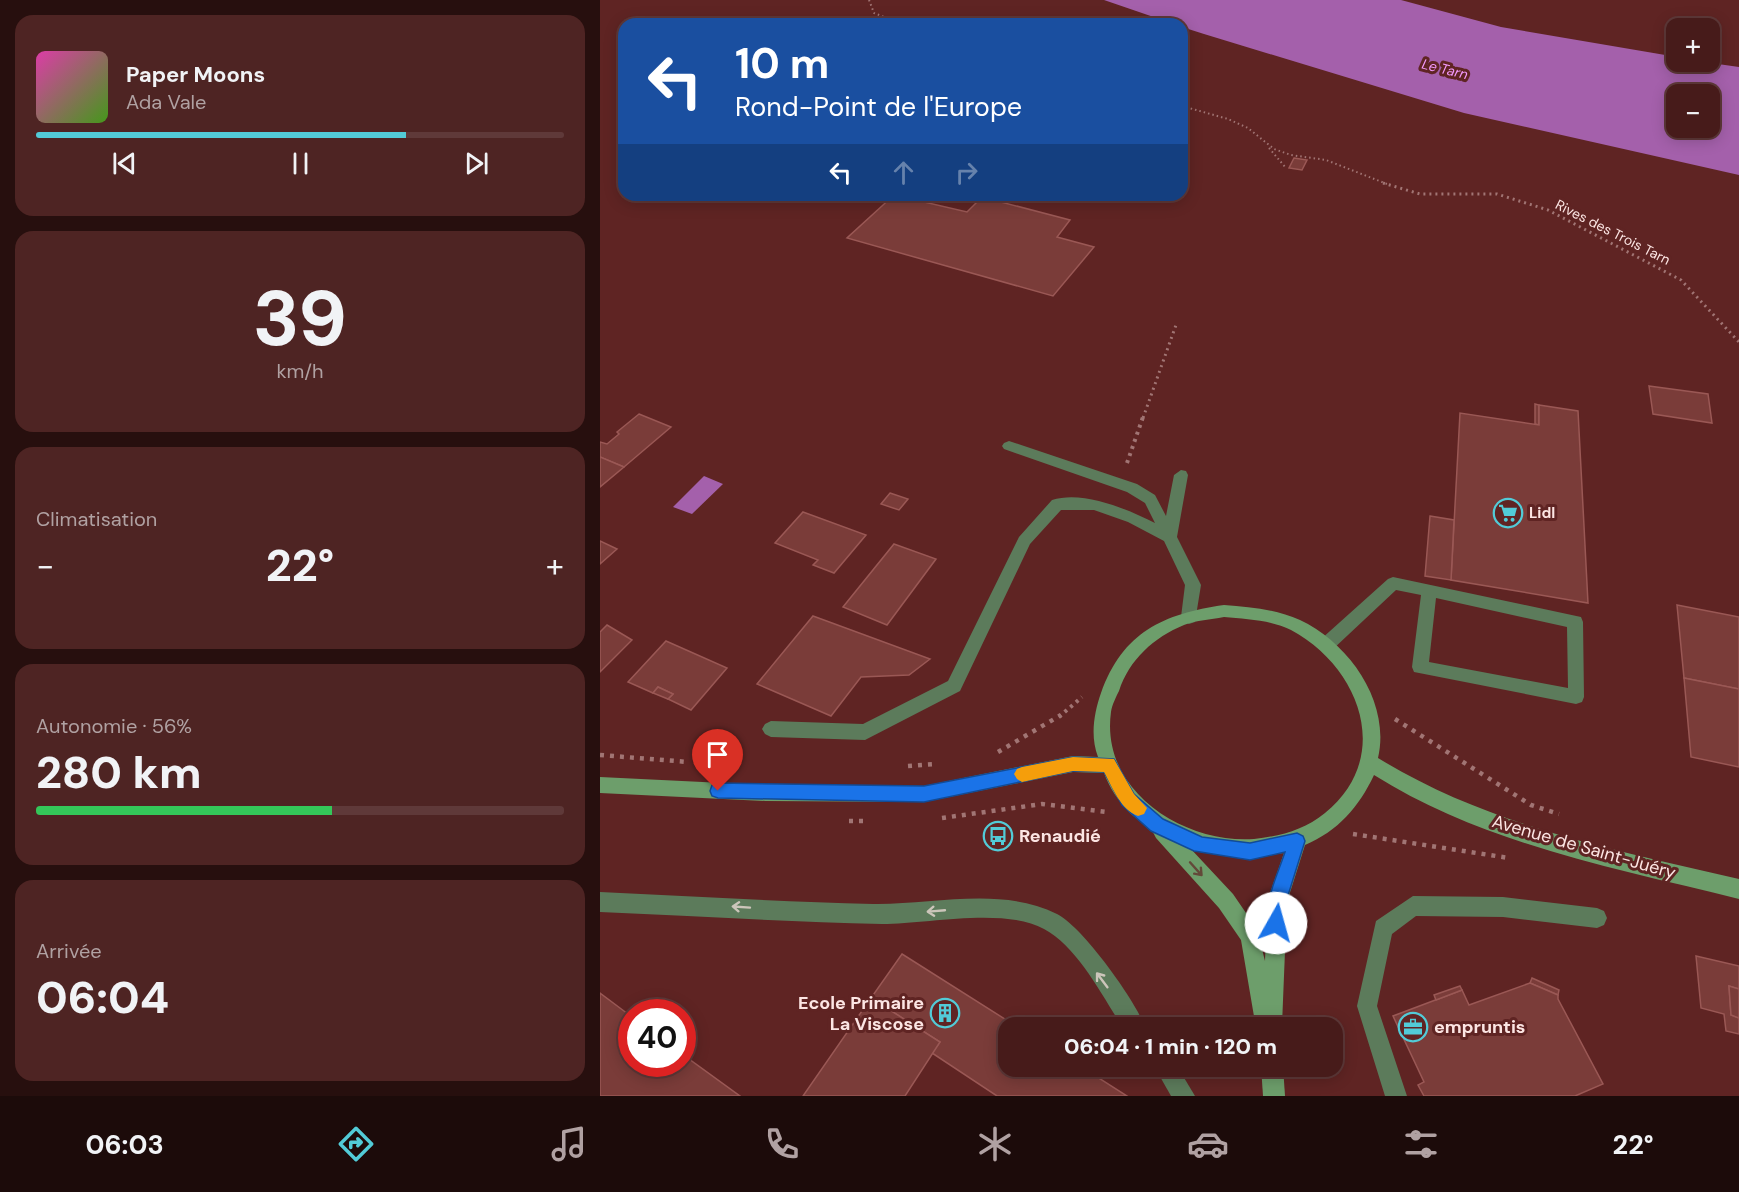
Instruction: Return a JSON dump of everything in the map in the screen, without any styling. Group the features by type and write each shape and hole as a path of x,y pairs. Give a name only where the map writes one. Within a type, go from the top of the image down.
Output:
{"main road":[{"path":"1157,825 1200,846 1250,852 1297,841 1320,830 1340,813 1358,789 1369,762 1372,734 1366,700 1350,670 1326,645 1295,625 1260,614 1224,611 1189,617 1153,633 1125,659 1106,692 1101,728 1108,765 1128,799 1157,825 1226,901 1250,936 1264,1017"},
{"name":"Avenue de Saint-Juéry","path":"1369,762 1425,794 1495,823 1577,849 1739,889"},
{"path":"600,785 766,793 924,794 1073,764 1108,765"},
{"path":"1272,1017 1277,902 1297,841"},
{"path":"1273,1077 1274,1096"}],"lane":[{"path":"1009,446 1120,483 1150,500 1193,585 1189,617"},
{"path":"1170,537 1181,475"},
{"path":"771,729 865,732 954,686 1024,541 1057,504 1095,505 1133,518 1170,537"},
{"path":"1326,645 1393,583 1575,622 1576,697 1420,667 1429,592"},
{"path":"600,902 889,915 959,909 1022,913 1050,921 1068,934 1128,1017"},
{"path":"1396,1096 1367,1006 1383,928 1413,906 1503,907 1597,918"},
{"path":"1171,1077 1184,1096"}],"path":[{"path":"869,0 874,13 887,18"},
{"name":"Rives des Trois Tarn","path":"1188,108 1227,119 1248,128 1266,145 1291,155 1326,160 1398,189 1420,194 1497,194 1548,210 1681,280 1728,333 1739,340"},
{"path":"1266,145 1286,168"},
{"path":"1120,483 1176,325"},
{"path":"1366,700 1531,804 1562,816"},
{"path":"1320,830 1521,860"}],"water":[{"name":"Le Tarn","path":"1104,0 1401,0 1501,27 1666,55 1666,72 1720,72 1720,64 1739,67 1739,175 1464,113 1188,29 1188,18 1156,18"},
{"path":"704,476 723,484 692,514 673,507"}],"building":[{"path":"1294,158 1307,160 1302,170 1289,168"},
{"path":"887,201 920,201 967,212 978,201 997,201 1070,220 1057,237 1094,247 1053,296 847,238"},
{"path":"1649,386 1708,394 1712,423 1653,414"},
{"path":"1535,404 1539,405 1539,425 1535,424"},
{"path":"1539,405 1578,411 1588,603 1451,580 1460,413 1539,425"},
{"path":"639,414 671,427 624,467 600,457 600,442 607,444 619,434 617,432"},
{"path":"600,457 624,467 600,487"},
{"path":"890,493 908,499 899,510 881,504"},
{"path":"803,512 866,535 834,573 813,565 818,560 775,543"},
{"path":"1430,516 1454,520 1451,580 1425,576"},
{"path":"600,541 617,549 600,564"},
{"path":"894,544 936,559 887,625 843,607"},
{"path":"1677,605 1739,617 1739,689 1684,678"},
{"path":"813,616 930,659 909,675 861,677 831,716 757,684"},
{"path":"607,625 632,640 600,672 600,632"},
{"path":"666,641 727,668 691,710 668,699 673,694 658,687 653,693 628,682"},
{"path":"1684,678 1739,689 1739,767 1691,757"},
{"path":"658,687 673,694 668,699 653,693"},
{"name":"Ecole Primaire La Viscose","path":"902,954 1002,1017 998,1017 998,1077 1097,1077 1127,1096 997,1096 932,1053 940,1042 871,998"},
{"path":"1696,956 1739,966 1739,989 1729,986 1731,1015 1739,1018 1739,1034 1726,1031 1724,1014 1701,1008"},
{"path":"1532,978 1559,990 1558,995 1530,983"},
{"path":"1530,983 1558,995 1558,999 1603,1084 1575,1096 1424,1096 1418,1085 1424,1082 1393,1016 1462,990 1469,1005"},
{"path":"1460,986 1462,990 1436,1000 1434,995"},
{"path":"1729,986 1739,989 1739,1018 1731,1015"},
{"path":"600,993 618,1006 618,1077 696,1077 696,1064 740,1096 600,1096"},
{"name":"Ecole Primaire La Viscose","path":"871,998 940,1042 905,1096 803,1096"}],"slow traffic":[{"path":"1022,774 1073,764 1108,765 1128,799 1138,808"}],"place":[{"name":"Lidl","path":"1508,513"},
{"name":"Renaudié","path":"998,836"},
{"name":"Ecole Primaire La Viscose","path":"945,1013"},
{"name":"empruntis","path":"1413,1027"}],"route":[{"path":"718,791 924,794 1073,764 1108,765 1128,799 1157,825 1200,846 1250,852 1297,841 1277,902 1276,923"}]}
